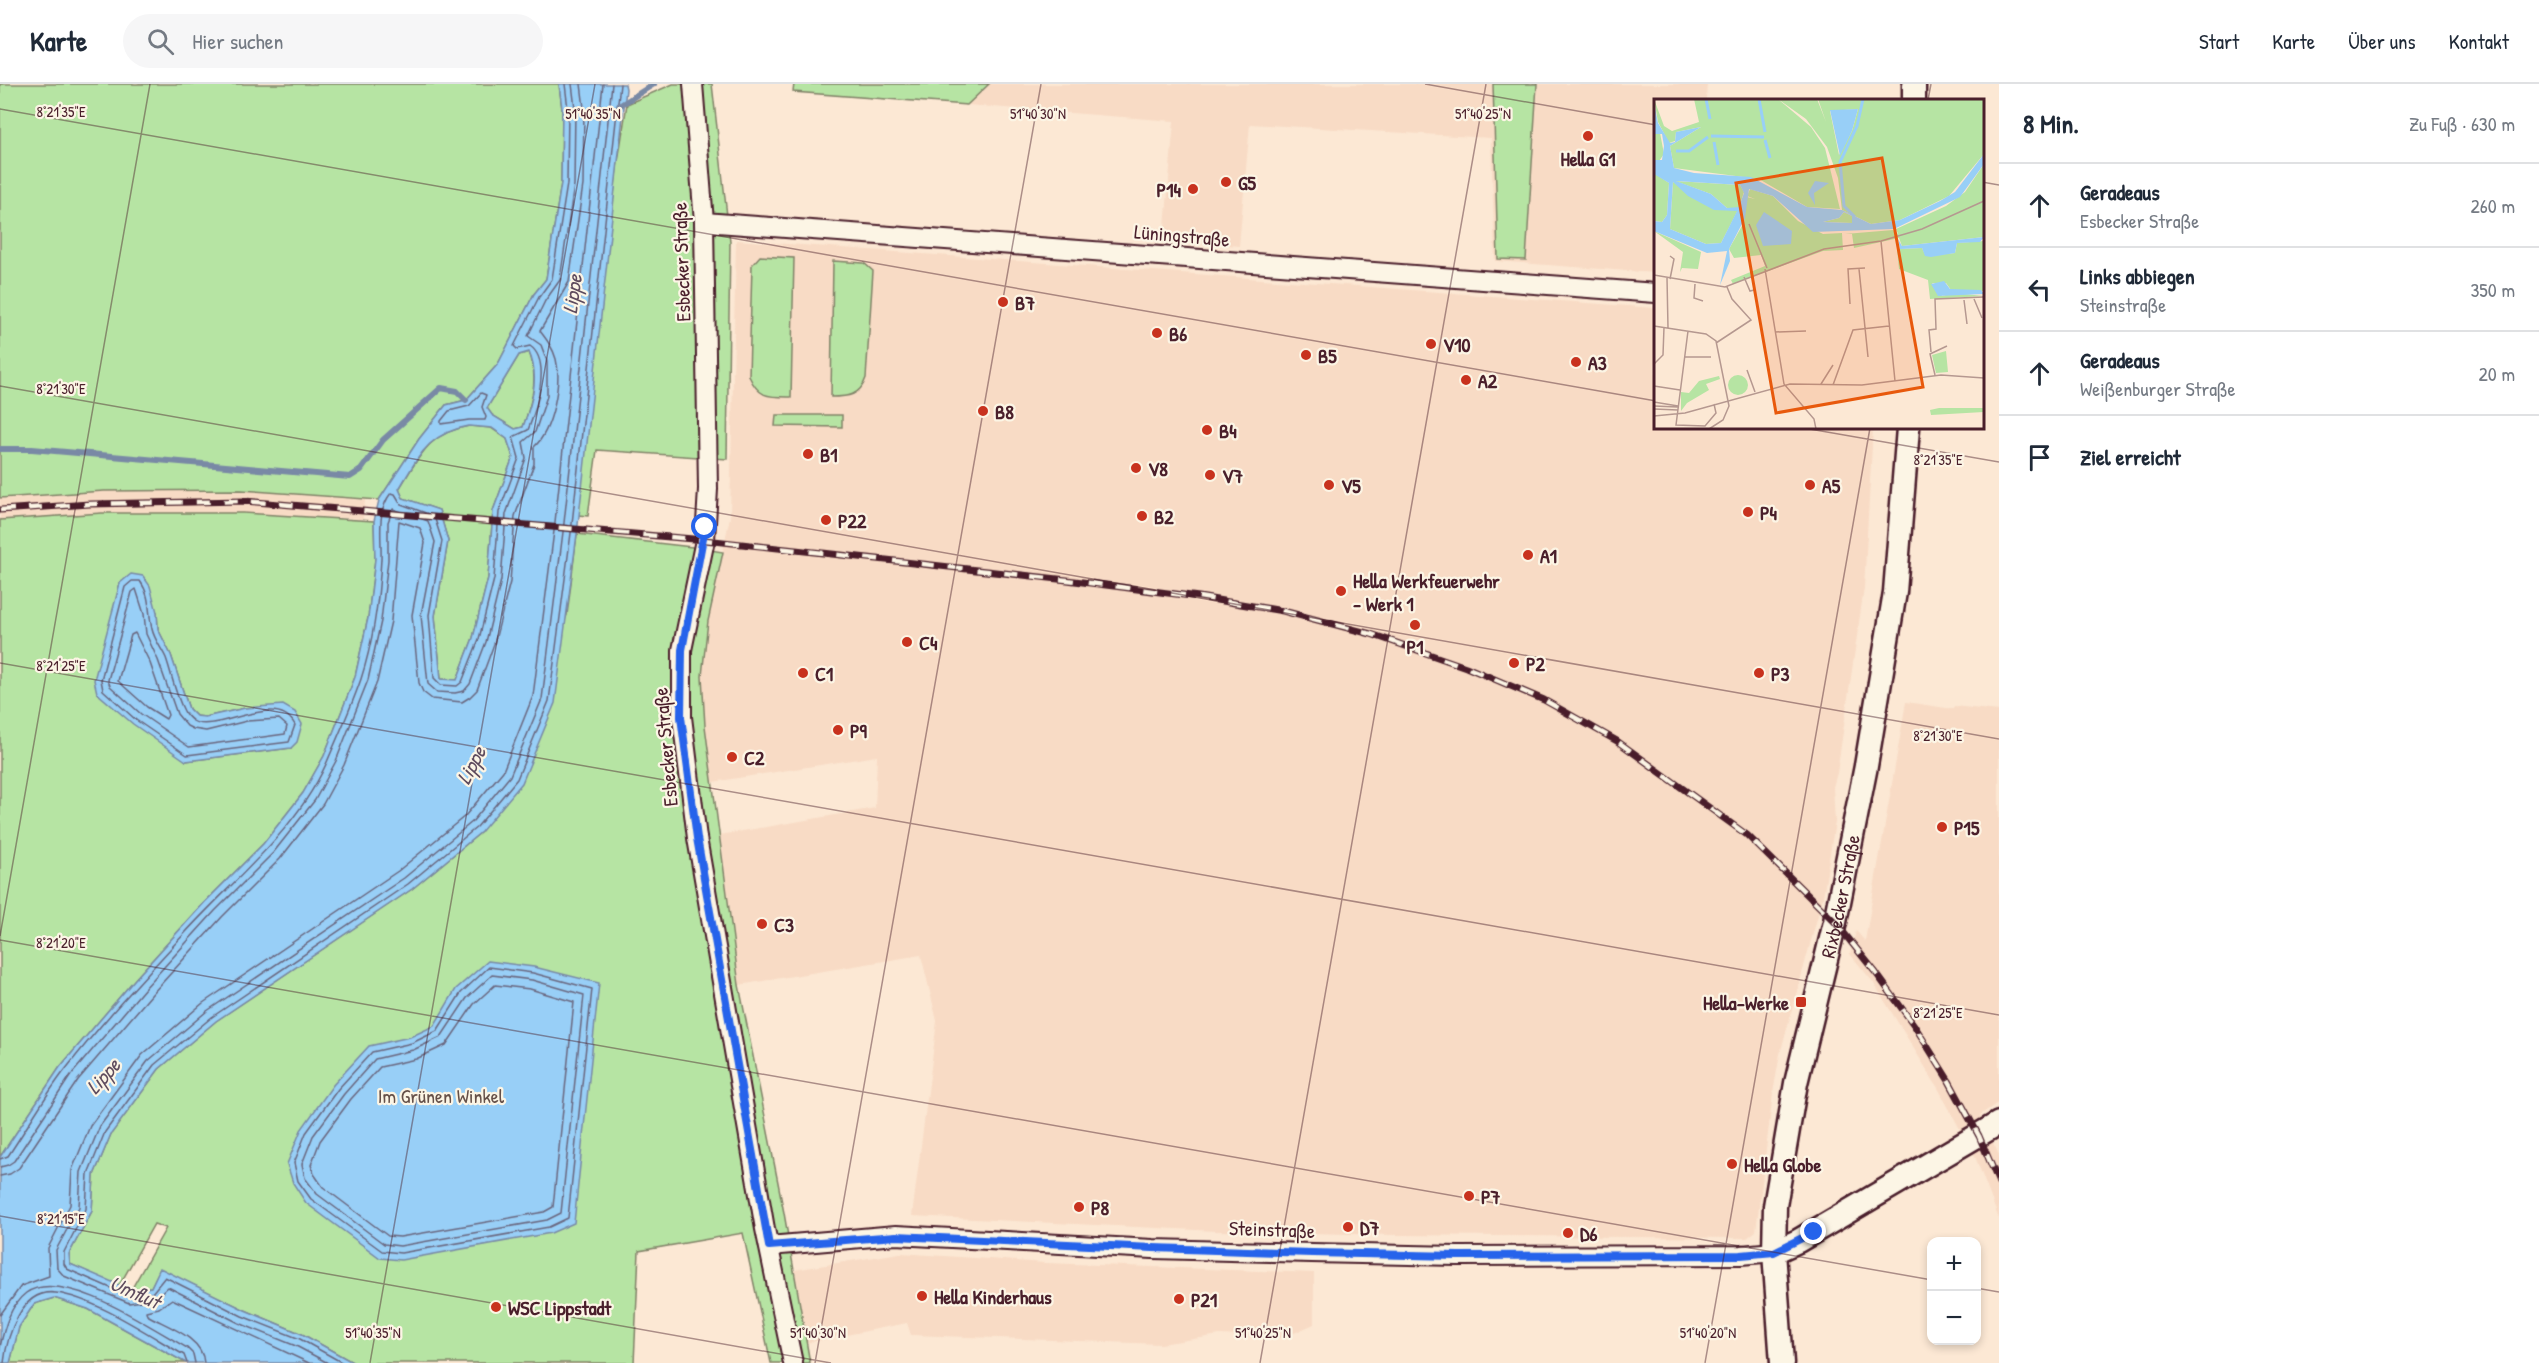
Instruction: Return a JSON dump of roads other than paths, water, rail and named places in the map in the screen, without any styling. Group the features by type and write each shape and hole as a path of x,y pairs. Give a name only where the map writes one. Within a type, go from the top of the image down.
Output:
{"street":[{"name":"Esbecker Straße","path":"693,84 704,222 708,489 705,540 682,650 681,717 697,838 769,1246 793,1363"},
{"name":"Lüningstraße","path":"704,222 1654,293"},
{"name":"Rixbecker Straße","path":"1782,1363 1774,1252 1775,1206 1784,1144 1852,838 1895,592 1908,429"},
{"path":"1774,1252 1798,1241 1999,1123"},
{"name":"Steinstraße","path":"769,1246 896,1236 1141,1248 1458,1256 1741,1255 1774,1252"}],"water":[{"path":"559,84 625,84 577,534 555,703 522,783 481,832 412,889 216,1021 159,1069 111,1134 94,1175 92,1211 69,1254 70,1264 131,1290 151,1287 160,1268 245,1310 302,1334 354,1363 186,1363 88,1309 54,1298 34,1304 19,1327 10,1363 0,1363 0,1157 60,1067 205,902 263,844 303,793 324,756 355,677 368,618 375,559 374,521 379,500 419,439 446,405 466,400 498,364 534,294 546,279 561,183 562,109","holes":["529,352 534,371 534,390 523,427 515,429 492,415 487,408 519,355","469,426 492,428 507,439 513,457 493,511 488,578 473,638 457,680 441,679 435,616 448,541 439,510 403,498 399,489 419,456 434,440 455,429"]},
{"path":"131,574 143,576 150,586 157,612 158,629 171,655 189,709 196,716 205,717 245,708 283,705 295,712 302,724 297,742 291,748 186,761 133,724 97,693 94,680 120,583"},
{"path":"488,961 534,967 599,983 574,1223 551,1233 401,1260 380,1258 306,1203 293,1183 287,1164 301,1130 333,1085 369,1046 410,1037 434,1026 456,989"}],"waterway":[{"path":"619,106 654,84"},
{"path":"0,449 32,449 350,477 361,470 383,440 441,388 457,391 466,400"}],"railway":[{"path":"0,510 90,504 244,501 705,540 1199,597 1283,611 1371,634 1466,667 1544,700 1617,741 1747,835 1835,922 1914,1025 1949,1081 1979,1136 1999,1183"}],"place":[{"name":"Hella G1","path":"1588,136"},
{"name":"G5","path":"1226,182"},
{"name":"P14","path":"1193,189"},
{"name":"B7","path":"1003,302"},
{"name":"B6","path":"1157,333"},
{"name":"V10","path":"1431,344"},
{"name":"B5","path":"1306,355"},
{"name":"A3","path":"1576,362"},
{"name":"A2","path":"1466,380"},
{"name":"B8","path":"983,411"},
{"name":"B4","path":"1207,430"},
{"name":"B1","path":"808,454"},
{"name":"V8","path":"1136,468"},
{"name":"V7","path":"1210,475"},
{"name":"V5","path":"1329,485"},
{"name":"A5","path":"1810,485"},
{"name":"P4","path":"1748,512"},
{"name":"B2","path":"1142,516"},
{"name":"P22","path":"826,520"},
{"name":"A1","path":"1528,555"},
{"name":"Hella Werkfeuerwehr - Werk 1","path":"1341,591"},
{"name":"P1","path":"1415,625"},
{"name":"C4","path":"907,642"},
{"name":"P2","path":"1514,663"},
{"name":"C1","path":"803,673"},
{"name":"P3","path":"1759,673"},
{"name":"P9","path":"838,730"},
{"name":"C2","path":"732,757"},
{"name":"P15","path":"1942,827"},
{"name":"C3","path":"762,924"},
{"name":"Hella-Werke","path":"1801,1002"},
{"name":"Hella Globe","path":"1732,1164"},
{"name":"P7","path":"1469,1196"},
{"name":"P8","path":"1079,1207"},
{"name":"D7","path":"1348,1227"},
{"name":"D6","path":"1568,1233"},
{"name":"Hella Kinderhaus","path":"922,1296"},
{"name":"P21","path":"1179,1299"},
{"name":"WSC Lippstadt","path":"496,1307"}],"water label":[{"name":"Lippe","path":"572,294"},
{"name":"Lippe","path":"471,765"},
{"name":"Lippe","path":"103,1076"},
{"name":"Umflut","path":"135,1292"}],"park label":[{"name":"Im Grünen Winkel","path":"441,1095"}]}
